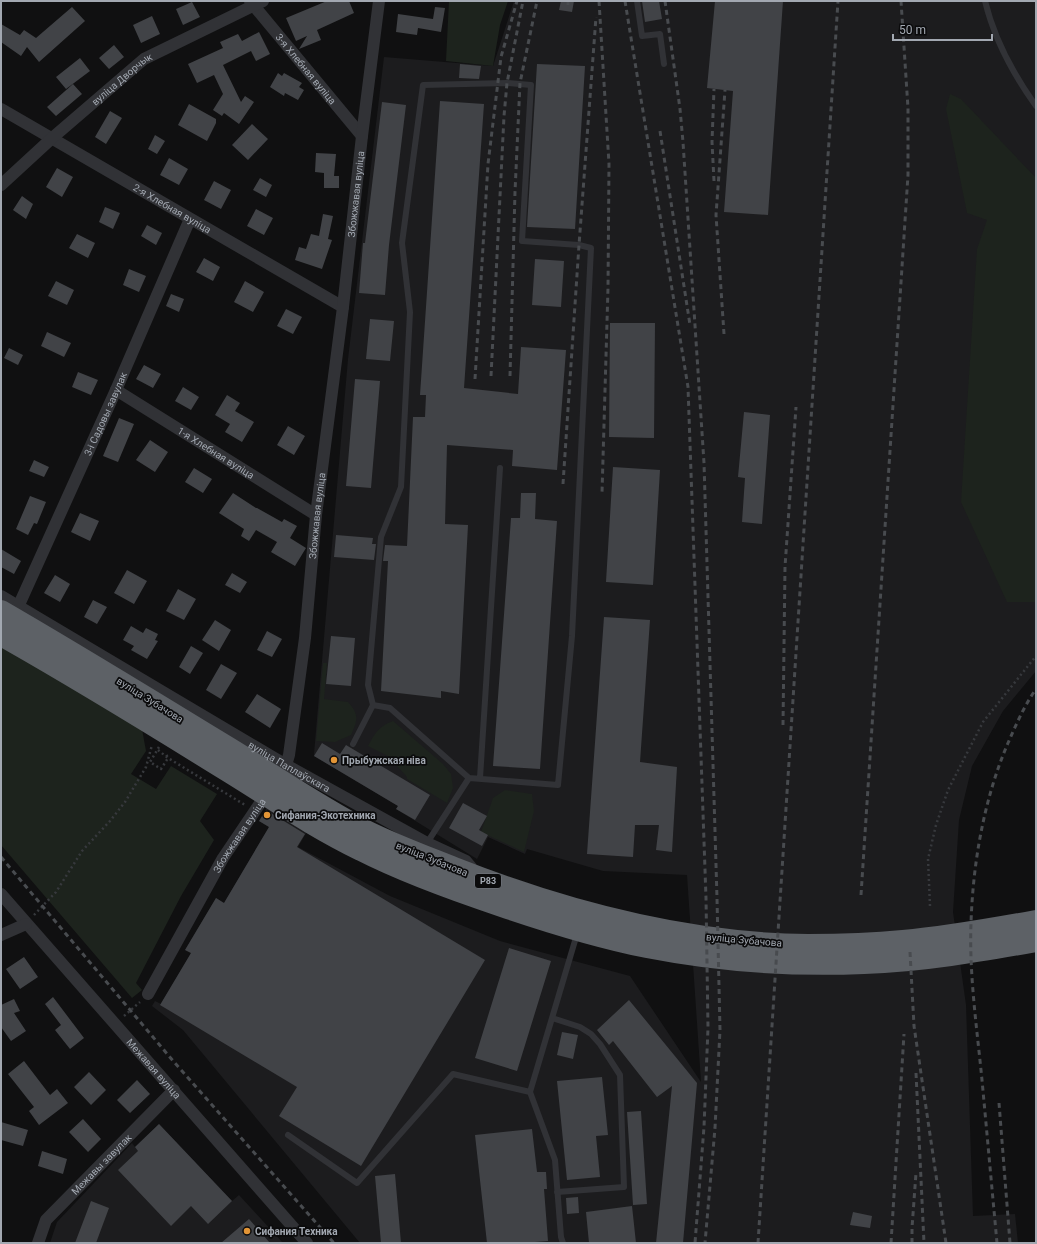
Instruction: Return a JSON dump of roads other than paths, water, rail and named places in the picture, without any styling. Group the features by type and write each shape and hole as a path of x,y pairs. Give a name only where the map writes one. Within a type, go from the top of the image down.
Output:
{"highway":[{"name":"вуліца Зубачова","path":"10,609 87,661 310,799 366,831 484,880 552,902 652,928 697,936 740,941 807,945 904,941 1036,921"},
{"name":"вуліца Зубачова","path":"1,635 77,679 294,812 358,849 409,873 547,921 647,947 694,955 737,960 806,964 905,961 1036,941"}],"street":[{"name":"Збожжавая вуліца","path":"148,994 223,858 286,765 289,755 305,638 316,515 343,307 379,1"},
{"name":"3-я Хлебная вуліца","path":"256,2 362,136"},
{"name":"вуліца Дворчык","path":"1,186 51,139 144,59 256,2"},
{"name":"2-я Хлебная вуліца","path":"1,109 343,307"},
{"name":"3-і Садовы завулак","path":"10,609 116,390 190,219"},
{"name":"1-я Хлебная вуліца","path":"116,390 316,515"},
{"name":"вуліца Паплаўскага","path":"1,596 10,609 427,843 466,861 490,890 581,921"},
{"name":"Межавая вуліца","path":"1,894 307,1243"},
{"path":"1,935 26,924"},
{"name":"Межавы завулак","path":"38,1243 46,1220 174,1090"}],"lane":[{"path":"636,1 642,36 660,34 664,64"},
{"path":"985,1 988,15 1007,59 1036,106"},
{"path":"353,744 373,705 368,685 381,537 401,487 410,312 402,242 423,85 507,82 531,85 522,241 579,245 591,248 572,636 558,785 469,778 390,708 373,705"},
{"path":"480,778 500,468"},
{"path":"427,843 469,778"},
{"path":"563,1243 561,1237 555,1160 530,1092 581,921"},
{"path":"552,1018 580,1026 590,1034 600,1044 620,1075 624,1187 557,1192"},
{"path":"288,1135 357,1183 453,1074 530,1092"}],"railway":[{"path":"475,379 488,164 501,57 517,1"},
{"path":"491,376 504,116 507,83 523,1"},
{"path":"510,376 515,192 520,83 537,1"},
{"path":"599,1 609,164 608,288 602,493"},
{"path":"625,1 688,387 706,898 708,1028 704,1127 695,1243"},
{"path":"665,1 680,109 683,142 704,463 720,1030 715,1128 705,1243"},
{"path":"758,1243 838,1"},
{"path":"861,895 908,175 908,108 901,1"},
{"path":"563,484 596,17"},
{"path":"714,89 712,142 714,181"},
{"path":"724,334 716,215 725,90"},
{"path":"660,131 690,325"},
{"path":"783,725 785,567 796,407"},
{"path":"997,1243 972,982 972,900 981,831 992,786 1014,729 1036,689"},
{"path":"1,857 174,1062 334,1243"},
{"path":"910,952 914,1026 946,1243"},
{"path":"891,1243 904,1034"},
{"path":"916,1073 924,1243"},
{"path":"999,1103 1010,1243"},
{"path":"912,1243 916,1173"}],"place":[{"name":"Прыбужская ніва","path":"334,760"},
{"name":"Сифания-Экотехника","path":"267,815"},
{"name":"Сифания Техника","path":"247,1231"}]}
